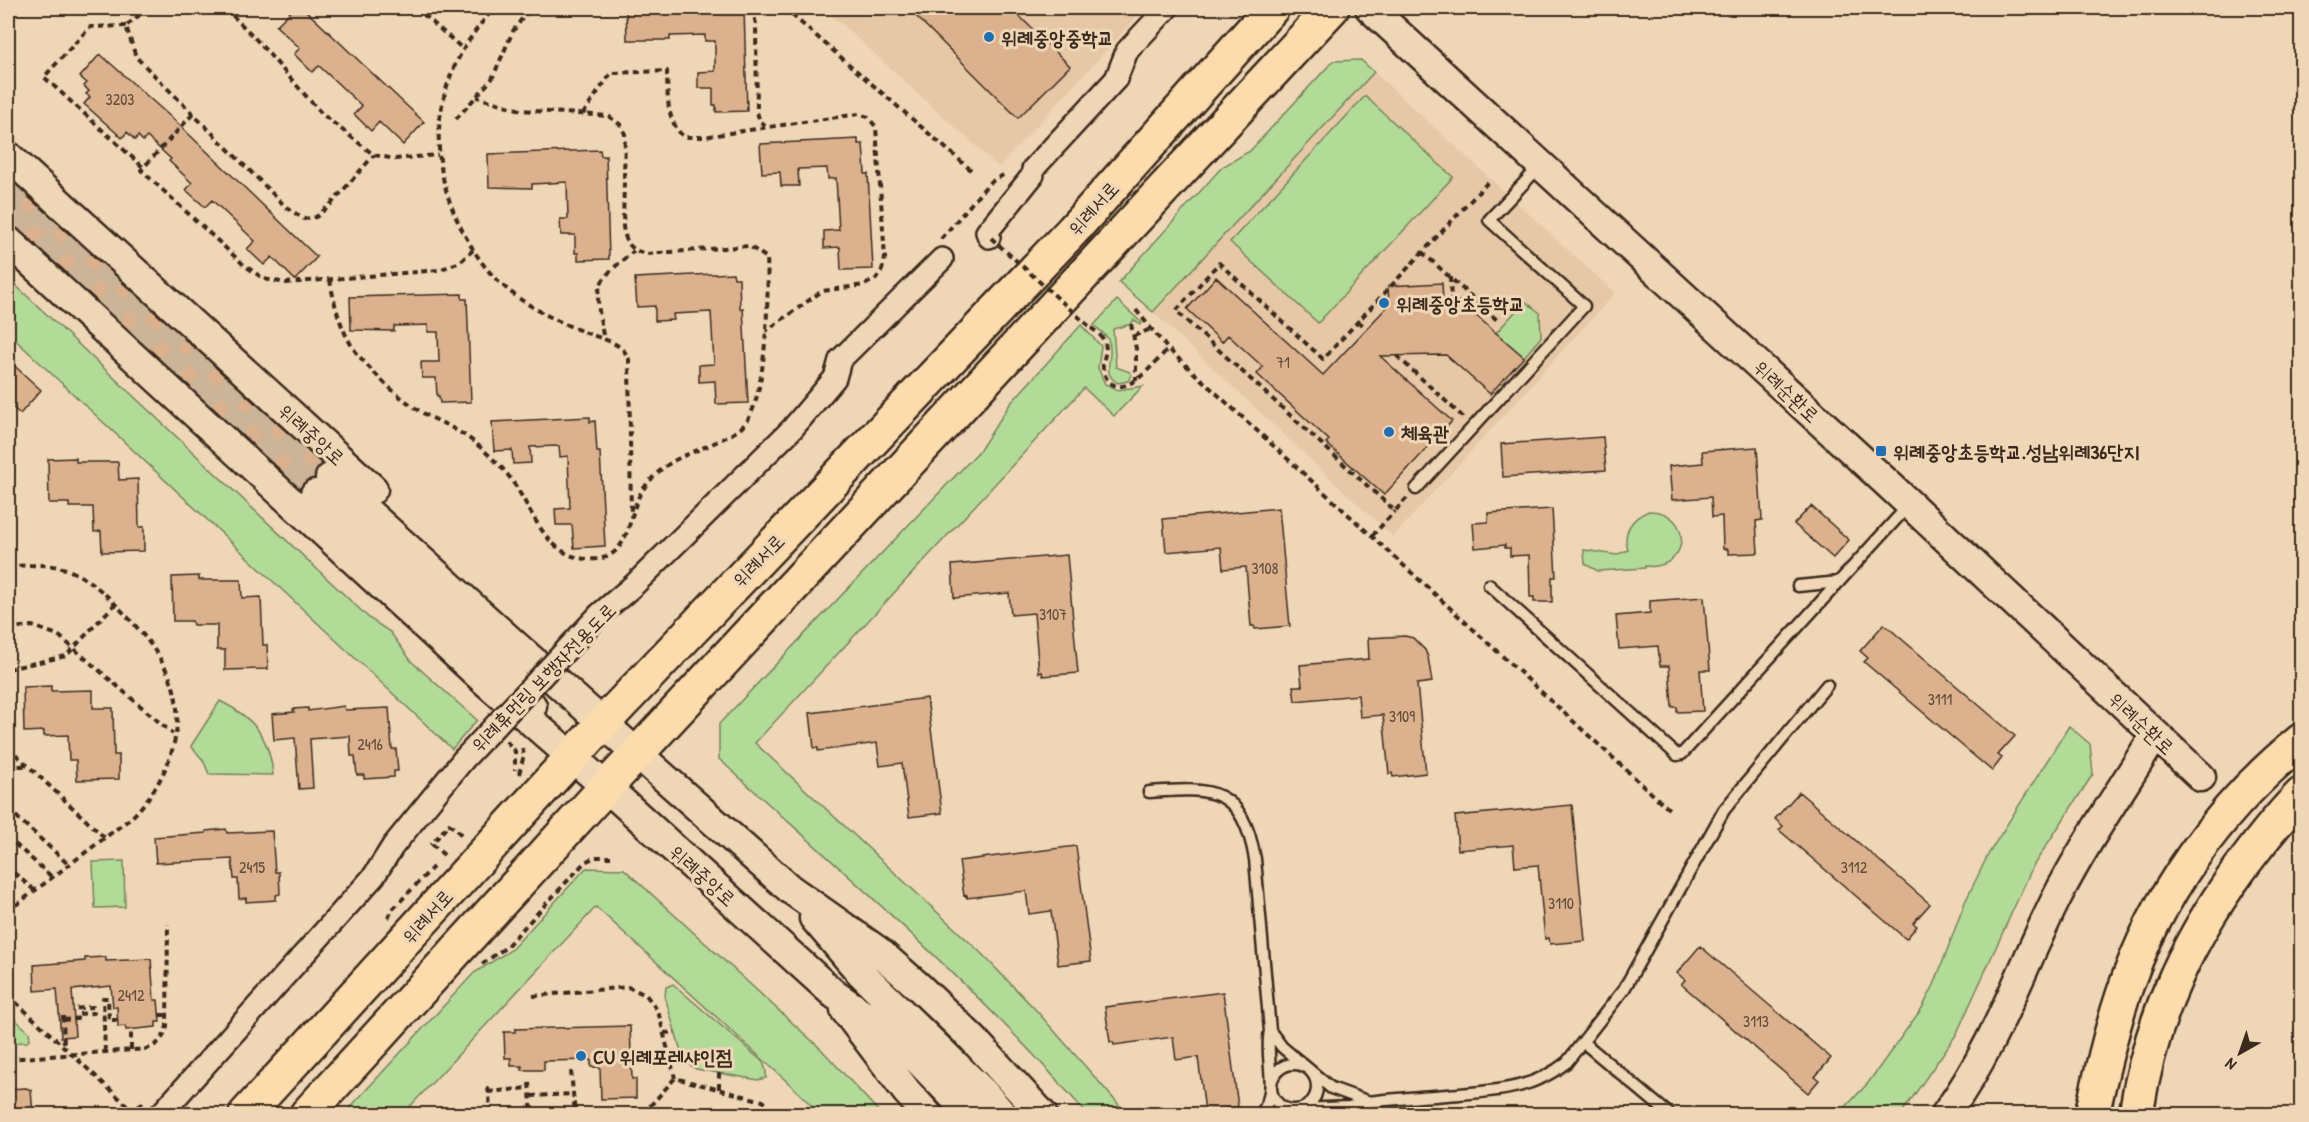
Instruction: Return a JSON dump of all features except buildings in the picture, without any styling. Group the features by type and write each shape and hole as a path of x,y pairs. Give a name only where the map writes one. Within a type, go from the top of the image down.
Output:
{"main road":[{"name":"위례서로","path":"246,1114 603,723 1073,230 1272,8"},
{"name":"위례서로","path":"307,1114 606,787 1332,8"},
{"name":"위례순환로","path":"1370,8 2201,777"},
{"name":"위례중앙로","path":"8,156 18,172 534,637 603,723"},
{"name":"위례중앙로","path":"8,241 476,672 834,994 894,1035 970,1114"},
{"name":"위례중앙로","path":"572,758 500,663 323,486 603,723 790,889 878,951 973,1039 1042,1114"},
{"path":"1946,1114 1985,1054 2057,898 2090,838 2155,735"},
{"path":"2092,1114 2101,1069 2123,994 2164,903 2189,861 2214,828 2259,778 2301,740"},
{"path":"2136,1114 2153,1035 2187,951 2242,867 2273,826 2301,795"},
{"name":"위례중앙로","path":"790,889 859,972 1002,1114"},
{"name":"위례중앙로","path":"834,994 881,1059 927,1114"}],"street":[{"path":"990,238 987,232 1033,175 1033,169 1116,79 1127,51 1167,8"},
{"name":"위례휴먼링 보행자전용도로","path":"161,1114 374,876 393,846 463,760 600,614 634,585 792,429 835,378 840,360 942,259"}],"lane":[{"path":"1416,489 1584,306 1489,220 1541,165"},
{"path":"1489,585 1677,755 1682,754 1909,505"},
{"path":"1798,586 1839,582"},
{"path":"1149,792 1193,788 1208,791 1223,798 1237,810 1250,834 1255,859 1270,1030 1268,1044 1272,1092 1280,1105 1287,1109 1349,1107 1367,1101 1502,1090 1518,1087 1556,1071 1567,1062 1624,989 1724,810 1827,685"},
{"path":"1270,1030 1282,1047 1312,1073 1317,1086 1313,1100 1301,1109 1279,1114"},
{"path":"1583,1042 1669,1114"},
{"path":"1262,1114 1278,1071 1292,1065 1306,1068 1331,1088 1367,1101"}],"path":[{"path":"144,168 44,77 90,27 126,26 148,8"},
{"path":"225,8 322,114 374,155 395,159 438,155"},
{"path":"416,8 464,50"},
{"path":"456,119 492,79 513,31 530,8"},
{"path":"752,8 756,24 757,112 760,122 769,127"},
{"path":"784,8 971,170"},
{"path":"491,12 455,64 447,86 440,114 438,155 445,190 472,250 492,277 533,308 623,350 629,360 631,520"},
{"path":"126,26 136,57 286,207 304,219 316,217 332,203 374,155"},
{"path":"583,114 611,73 667,71 672,122 684,137 704,137 859,114 868,117 876,127 885,258 882,270 876,279 864,285 822,291 766,331"},
{"path":"330,280 340,322 355,351 422,413 462,433 503,469 550,543 567,555 596,559 611,554 623,543 642,490 664,466 683,455 723,439 744,426 756,401 763,370 769,282 767,258 749,246 646,254 634,251 626,242 623,227 625,134 621,124 608,116 521,110 477,97"},
{"path":"193,114 141,170 244,265 264,279 286,283 439,270 460,262 472,250"},
{"path":"1395,511 1176,310 1219,263 1323,358 1488,182"},
{"path":"990,238 1104,339 1106,355 1103,366 1109,382 1122,387 1136,381 1168,349"},
{"path":"603,335 597,301 599,286 608,272 634,251"},
{"path":"1422,252 1497,320"},
{"path":"1450,277 1451,302"},
{"path":"1136,310 1168,349 1672,812"},
{"path":"1358,321 1365,327"},
{"path":"1131,324 1137,365 1136,381"},
{"path":"1134,336 1151,329"},
{"path":"1396,356 1473,426"},
{"path":"1372,536 1416,489"},
{"path":"8,566 63,568 88,582 115,604 147,640 170,678 176,714 166,769 151,796 131,818 8,911"},
{"path":"8,669 64,657 115,604"},
{"path":"8,628 32,626 58,635 75,647 174,735"},
{"path":"8,747 105,838"},
{"path":"8,766 28,766"},
{"path":"8,809 68,864"},
{"path":"444,855 432,844 449,824 463,836"},
{"path":"435,829 441,834"},
{"path":"15,844 52,877"},
{"path":"474,969 505,948 585,862 595,857 611,857"},
{"path":"14,873 34,890"},
{"path":"8,1059 146,1049 156,1046 165,1035 168,1015 168,924"},
{"path":"533,996 628,987 646,995 653,1001 658,1011 675,1078"},
{"path":"8,995 131,1109"},
{"path":"105,1052 103,998 108,998 109,1020 118,1020"},
{"path":"64,1048 63,1018 77,1019 77,1014 94,1013 93,1007 73,1009"},
{"path":"159,1015 168,1015"},
{"path":"131,1029 131,1050"},
{"path":"664,1033 675,1032"},
{"path":"571,1071 575,1114"},
{"path":"719,1073 719,1089"},
{"path":"675,1078 763,1101 777,1114"},
{"path":"642,1114 675,1078"},
{"path":"491,1114 488,1089 529,1086 532,1114"},
{"path":"531,1096 574,1094"}],"shaded area":[{"path":"824,8 1145,8 999,167"},
{"name":"위례중앙초등학교","path":"1374,72 1615,293 1393,537 1153,312"}],"green space":[{"path":"1361,60 1374,72 1153,312 1119,282 1222,167 1250,151 1333,61"},
{"path":"1365,96 1453,177 1318,323 1230,242"},
{"path":"8,278 370,619 390,632 412,662 477,720 452,749 8,333"},
{"path":"1117,300 1142,323 1140,325 1134,320 1131,324 1113,329 1116,367 1132,375 1128,381 1118,383 1112,379 1110,374 1108,339 1094,325"},
{"path":"1525,301 1540,313 1541,337 1524,357 1496,333"},
{"path":"1081,325 1101,346 1098,368 1105,384 1118,390 1143,386 1114,416 1084,388 755,743 979,951 1035,1009 1127,1114 1087,1114 1044,1066 955,975 719,759 719,724 980,450 1010,404"},
{"path":"1649,511 1664,514 1674,520 1680,530 1681,541 1678,551 1671,560 1660,565 1645,566 1645,568 1598,571 1585,564 1584,550 1616,555 1628,550 1626,537 1630,526 1637,518"},
{"path":"220,701 242,714 258,730 268,750 273,775 209,774 203,760 191,746"},
{"path":"2069,726 2090,744 2093,774 2033,866 1956,1035 1901,1114 1839,1114 1868,1083 1922,1008 1934,985 1965,902 1989,853"},
{"path":"124,861 125,907 95,908 93,862"},
{"path":"586,868 624,869 821,1049 881,1114 820,1114 596,907 403,1114 344,1114 474,973 511,950"},
{"path":"673,984 763,1062 766,1078 758,1080 696,1069 688,1064 683,1058 665,997 666,987"},
{"path":"8,1013 29,1032 30,1039 27,1042 8,1043"}],"tunnel":[{"path":"8,178 330,478"},
{"path":"8,213 315,494"}],"place":[{"name":"위례중앙중학교","path":"989,37"},
{"name":"위례중앙초등학교","path":"1384,303"},
{"name":"체육관","path":"1389,432"},
{"name":"위례중앙초등학교.성남위례36단지","path":"1881,451"},
{"name":"CU 위례포레샤인점","path":"581,1056"}]}
